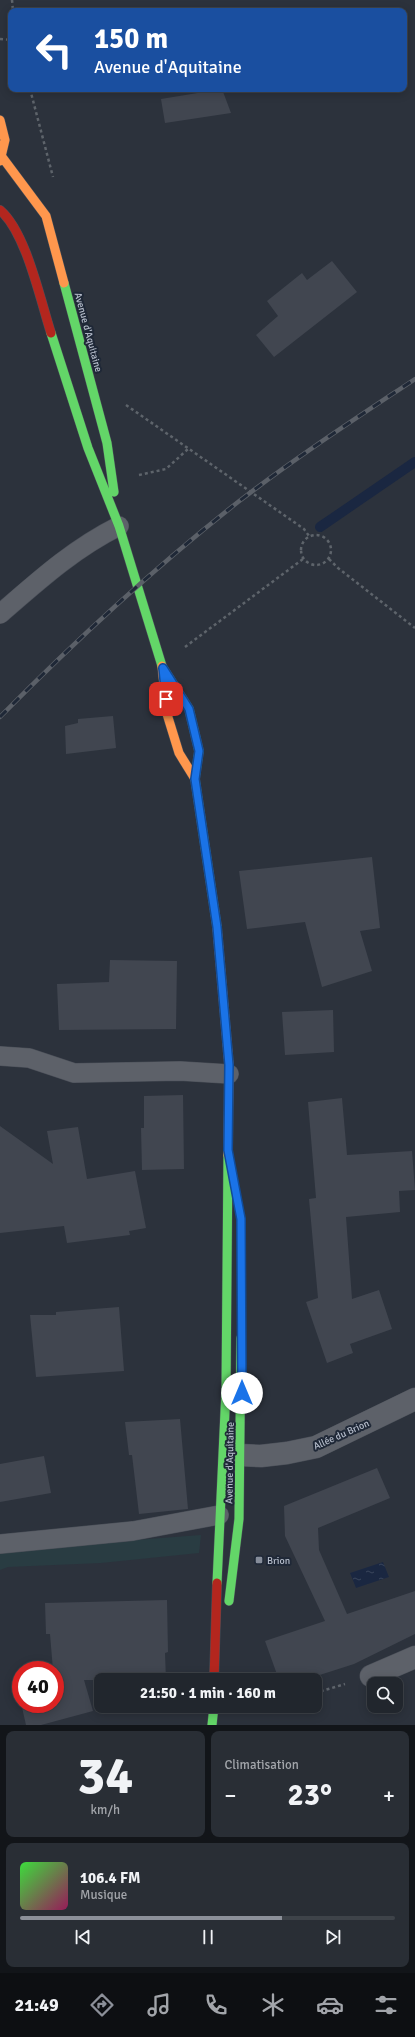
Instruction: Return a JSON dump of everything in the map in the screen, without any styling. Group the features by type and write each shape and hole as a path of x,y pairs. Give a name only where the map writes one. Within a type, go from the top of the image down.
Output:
{"street":[{"path":"0,120 5,138 1,159"},
{"name":"Avenue d'Aquitaine","path":"1,159 46,216 107,443 118,526"},
{"name":"Avenue d'Aquitaine","path":"0,210 7,216 21,239 88,448 118,526 163,668 167,714 179,753 195,779"},
{"name":"Avenue d'Aquitaine","path":"163,668 189,709 199,751 195,779 217,927 229,1074 226,1390 232,1454 237,1542 228,1611"},
{"name":"Avenue d'Aquitaine","path":"228,1150 237,1196"},
{"name":"Avenue d'Aquitaine","path":"214,1673 219,1515 232,1454 241,1330"},
{"name":"Allée du Brion","path":"232,1454 261,1456 281,1454 316,1446 415,1399"},
{"path":"219,1673 226,1626"},
{"path":"371,1676 415,1657"},
{"path":"212,1725 213,1713"}],"lane":[{"path":"0,614 8,600 93,539 118,526"},
{"path":"0,1056 29,1058 74,1073 180,1071 229,1074"},
{"path":"0,1544 133,1531 219,1515"}],"path":[{"path":"113,482 166,469 188,449 304,530 309,536"},
{"path":"319,535 328,540 332,550 329,559 325,563 316,566 311,565 303,559 301,554 302,543 309,536 319,535"},
{"path":"163,668 176,655 213,625 303,559"},
{"path":"329,559 338,568 415,628"}],"shaded area":[{"path":"201,1535 199,1553 101,1563 8,1567 0,1570 0,1552 3,1550"}],"water":[{"path":"383,1562 389,1577 356,1588 350,1573"}],"building":[{"path":"204,92 223,92 231,113 165,123 161,99"},
{"path":"332,261 357,292 274,357 256,335 278,316 267,301 302,273 307,280"},
{"path":"113,716 116,748 66,754 65,726 78,723 78,719"},
{"path":"372,857 380,928 360,931 372,971 322,987 305,922 247,929 239,871"},
{"path":"110,960 177,961 176,1029 59,1030 57,984 109,982"},
{"path":"333,1010 334,1052 285,1055 282,1012"},
{"path":"183,1095 184,1169 142,1170 141,1128 144,1128 144,1096"},
{"path":"342,1098 347,1155 412,1151 415,1190 399,1191 400,1212 346,1217 352,1299 379,1290 392,1329 350,1344 353,1353 327,1363 306,1302 318,1298 309,1199 316,1198 308,1102"},
{"path":"0,1126 53,1164 47,1131 78,1127 87,1179 135,1171 146,1228 129,1231 130,1235 67,1243 64,1226 0,1233"},
{"path":"119,1307 124,1371 36,1377 30,1315 56,1315 56,1312"},
{"path":"180,1419 188,1509 139,1514 132,1455 129,1455 125,1422"},
{"path":"44,1456 51,1493 0,1502 0,1464"},
{"path":"377,1468 390,1498 318,1528 319,1550 347,1614 415,1591 415,1634 354,1664 322,1674 322,1673 276,1673 265,1641 325,1621 285,1536 284,1506"},
{"path":"167,1600 168,1652 165,1653 166,1673 94,1673 94,1680 84,1680 93,1711 41,1725 26,1725 23,1713 64,1713 64,1661 52,1661 50,1634 46,1634 45,1603"}],"waterway":[{"path":"320,527 415,462"}],"railway":[{"path":"0,717 116,606 207,527 281,470 415,379"}],"traffic: fast":[{"path":"64,283 107,443 114,492"},
{"path":"51,333 88,448 119,526 162,666"},
{"path":"163,668 189,709 199,751 195,779 217,927"},
{"path":"217,1583 226,1390 228,1155"},
{"path":"229,1601 239,1519 241,1338"},
{"path":"212,1725 213,1713"}],"traffic: slow":[{"path":"0,120 5,140 0,161"},
{"path":"2,157 46,216 64,283"},
{"path":"162,666 167,714 179,753 195,779"},
{"path":"217,927 229,1065 228,1155"}],"traffic: jam":[{"path":"0,210 9,220 25,250 51,333"},
{"path":"214,1673 217,1583"}],"place":[{"name":"Brion","path":"259,1560"}],"route":[{"path":"166,699 163,668 189,709 199,751 195,779 217,927 229,1065 228,1150 241,1219 242,1393"}]}
